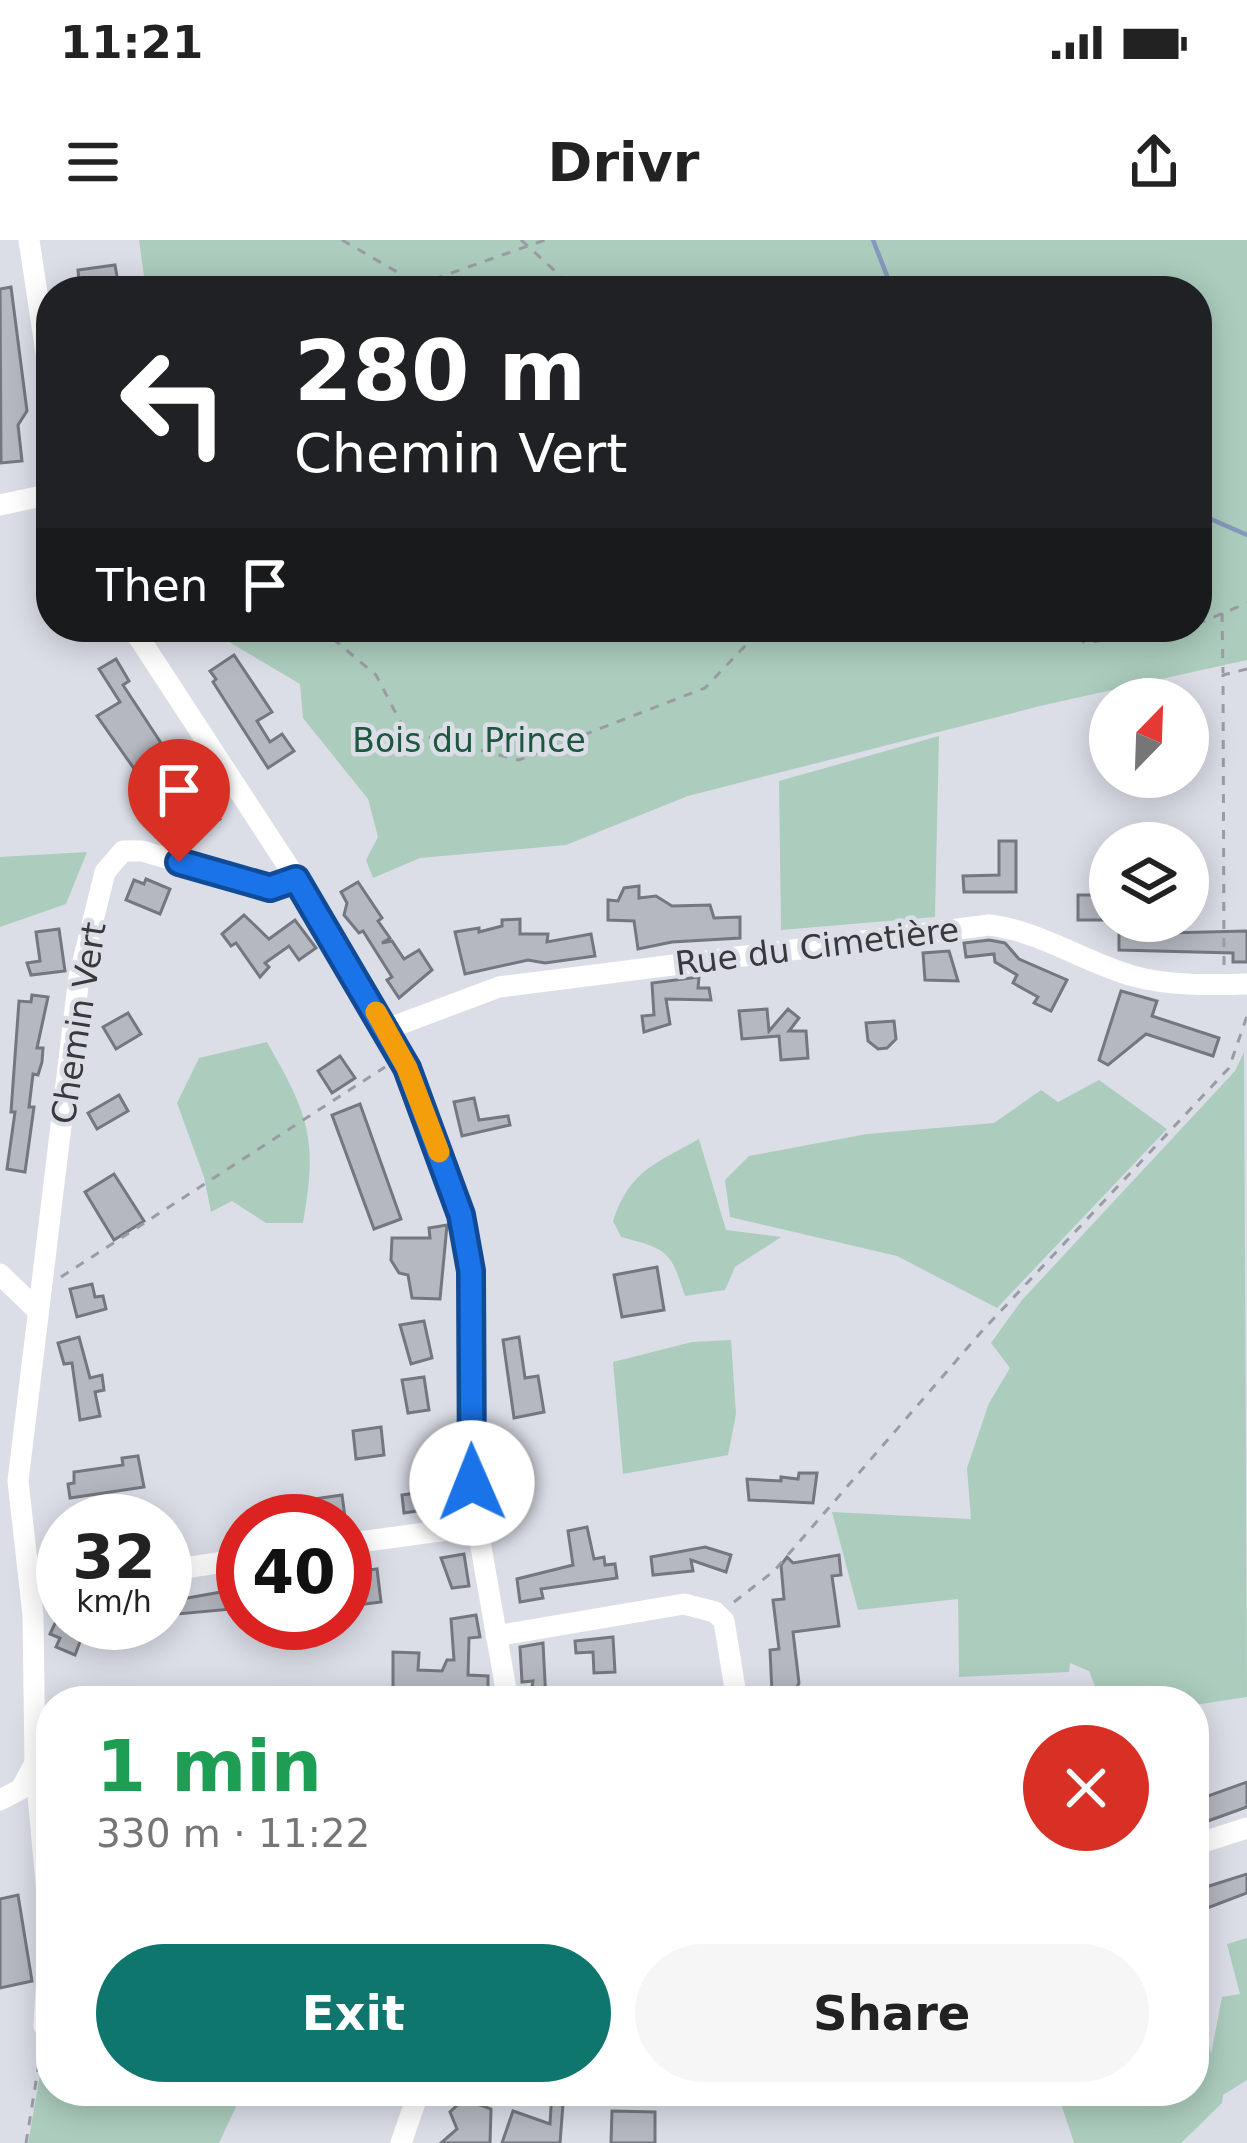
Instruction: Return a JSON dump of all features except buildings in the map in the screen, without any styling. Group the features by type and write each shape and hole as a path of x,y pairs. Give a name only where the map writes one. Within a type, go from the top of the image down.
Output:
{"street":[{"path":"29,240 36,286"},
{"path":"0,505 36,497"},
{"path":"142,642 387,1029 450,1183 469,1251 470,1443 476,1526 505,1686"},
{"name":"Chemin Vert","path":"36,1774 31,1590 18,1481 79,976 110,862 131,850 270,888 296,879"},
{"name":"Rue du Cimetière","path":"387,1029 499,987 989,926 1023,932 1134,976 1236,984"},
{"path":"0,1274 38,1301"},
{"path":"372,1540 476,1526"},
{"path":"31,1590 36,1589"},
{"path":"496,1636 684,1604 715,1612 730,1642 735,1686"},
{"path":"0,1800 21,1789 35,1763"},
{"path":"1209,1840 1247,1828"},
{"path":"401,2143 414,2106"}],"path":[{"path":"342,240 404,276"},
{"path":"521,240 559,276"},
{"path":"439,276 544,240"},
{"path":"1212,618 1247,603"},
{"path":"1222,613 1236,984"},
{"path":"338,642 376,675 405,730 519,760 705,688 749,642"},
{"path":"1223,675 1247,669"},
{"path":"715,1612 774,1571 982,1330 1229,1068 1247,1016"},
{"path":"38,1301 399,1053"},
{"path":"26,2143 36,2078"}],"green space":[{"name":"Bois du Prince","path":"139,240 1247,240 1247,660 1166,678 1089,678 1089,695 688,796 566,845 420,858 373,878 366,860 378,837 368,799 303,718 300,684 229,642 1212,642 1212,276 144,276"},
{"path":"939,736 935,917 781,930 779,781"},
{"path":"87,852 66,904 0,927 0,857"},
{"path":"267,1042 306,1128 310,1169 303,1223 266,1223 232,1201 211,1212 204,1177 177,1103 199,1058"},
{"path":"1244,1052 1247,1697 1209,1703 1209,1686 1095,1686 1089,1671 1070,1663 1069,1672 959,1677 958,1599 858,1610 832,1512 971,1519 967,1468 989,1403 1010,1368 991,1343 1022,1300 1235,1071"},
{"path":"1099,1080 1167,1129 997,1308 897,1256 730,1217 725,1180 749,1156 867,1134 994,1123 1041,1090 1058,1102"},
{"path":"699,1139 726,1230 781,1237 735,1267 725,1290 685,1296 665,1254 621,1237 613,1221 636,1179"},
{"path":"731,1340 736,1414 728,1455 623,1474 613,1362 692,1342"},
{"path":"1247,1938 1247,2080 1223,2095 1222,2103 1181,2143 1074,2143 1062,2106 1209,2106 1209,2046 1211,2054 1222,1997 1240,1994 1227,1944"},
{"path":"36,2098 36,2106 236,2106 219,2143 28,2143"}],"waterway":[{"path":"873,240 887,276"},
{"path":"1212,520 1247,535"}],"slow traffic":[{"path":"376,1012 407,1068 439,1152"}],"route":[{"path":"179,862 270,888 296,879 407,1068 459,1207 469,1251 472,1483"}]}
